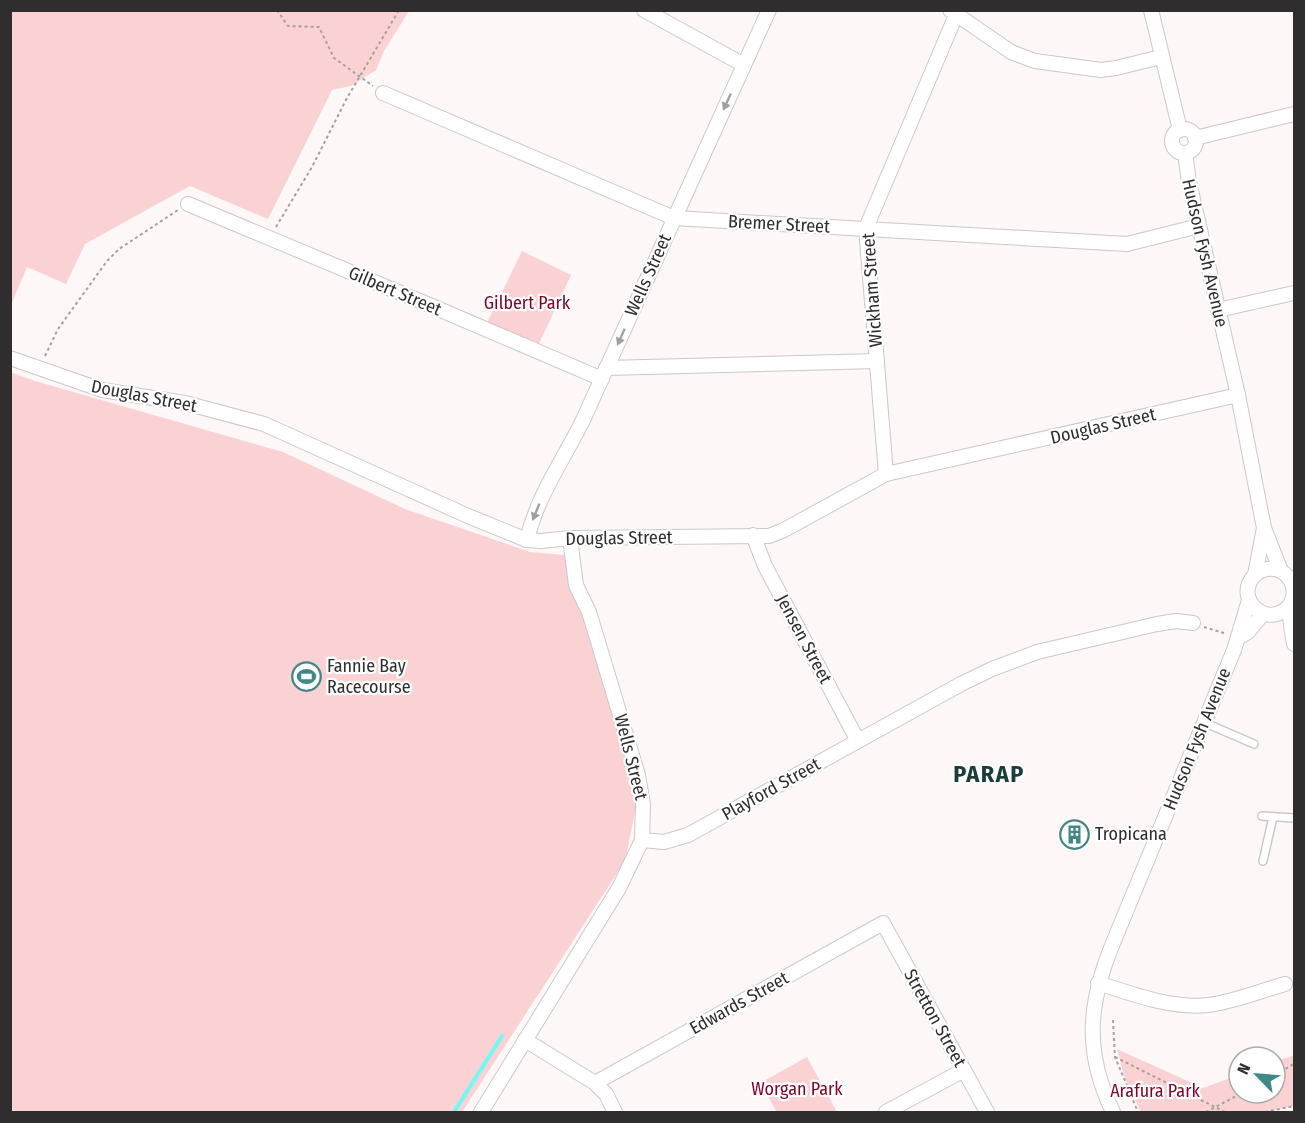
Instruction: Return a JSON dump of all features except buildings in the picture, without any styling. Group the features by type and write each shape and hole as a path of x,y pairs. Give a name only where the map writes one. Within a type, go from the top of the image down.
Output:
{"street":[{"path":"644,10 744,65"},
{"name":"Wells Street","path":"527,540 535,512 550,479 573,441 769,10"},
{"path":"1150,10 1180,130"},
{"path":"953,13 1011,52 1035,61 1101,70 1161,57"},
{"name":"Wickham Street","path":"886,474 866,228 953,13"},
{"name":"Bremer Street","path":"383,93 674,218 1126,244 1199,226"},
{"path":"1195,138 1294,114"},
{"path":"1180,130 1189,130 1195,138 1192,149 1185,153 1178,152 1172,144 1174,134 1180,130"},
{"name":"Hudson Fysh Avenue","path":"1185,153 1199,226 1238,395 1264,528"},
{"name":"Gilbert Street","path":"188,204 604,374 877,361"},
{"path":"1218,310 1294,293"},
{"name":"Douglas Street","path":"10,358 102,390 185,403 264,424 468,516 527,540 541,541 570,538 776,534 886,474 1238,395"},
{"path":"1264,528 1293,584 1294,640"},
{"path":"1264,528 1255,575 1248,589 1249,600 1254,608 1267,614 1294,640"},
{"name":"Jensen Street","path":"753,535 765,567 858,741"},
{"name":"Wells Street","path":"570,538 576,585 589,612 638,775 643,804 642,840"},
{"path":"1255,575 1268,569 1288,575"},
{"name":"Hudson Fysh Avenue","path":"1113,1113 1101,1084 1092,1045 1093,1007 1098,983 1238,638 1249,600"},
{"path":"1238,638 1267,614 1280,613 1292,601"},
{"name":"Playford Street","path":"642,840 664,842 688,835 992,669 1029,655 1157,624 1176,621 1193,623"},
{"path":"482,1113 619,888 642,840"},
{"name":"Stretton Street","path":"883,923 987,1113"},
{"name":"Edwards Street","path":"595,1083 883,923"},
{"path":"1098,983 1167,1002 1197,1005 1222,1002 1285,984"},
{"path":"525,1040 595,1083 606,1094 615,1113"},
{"path":"886,1113 964,1070"}],"lane":[{"path":"1203,722 1254,744"},
{"path":"1262,816 1294,818"},
{"path":"1263,861 1273,817"}],"path":[{"path":"277,10 288,26 318,27 334,58 383,93"},
{"path":"272,238 347,98 399,10"},
{"path":"39,369 58,329 107,261 119,249 188,204"},
{"path":"1193,623 1238,638"},
{"path":"1113,1020 1115,1057 1138,1113"},
{"path":"1115,1057 1225,1113"},
{"path":"1206,1113 1227,1101"},
{"path":"1265,1113 1294,1106"}],"green space":[{"path":"11,10 409,11 384,51 376,70 351,86 332,90 268,219 190,186 85,244 66,284 27,267 11,305"},
{"name":"Gilbert Park","path":"522,251 571,275 538,346 487,323"},
{"name":"Fannie Bay Racecourse","path":"10,372 283,452 405,509 530,552 565,555 638,798 625,861 462,1112 11,1112"},
{"name":"Arafura Park","path":"1117,1049 1203,1088 1227,1079 1227,1105 1287,1105 1287,1058 1294,1055 1294,1106 1265,1112 1141,1112 1125,1079"},
{"name":"Worgan Park","path":"807,1057 837,1112 777,1112 760,1083"}],"waterway":[{"path":"454,1112 502,1036"}],"place":[{"name":"Fannie Bay Racecourse","path":"306,676"},
{"name":"Tropicana","path":"1074,834"}],"district":[{"name":"PARAP","path":"989,774"}]}
